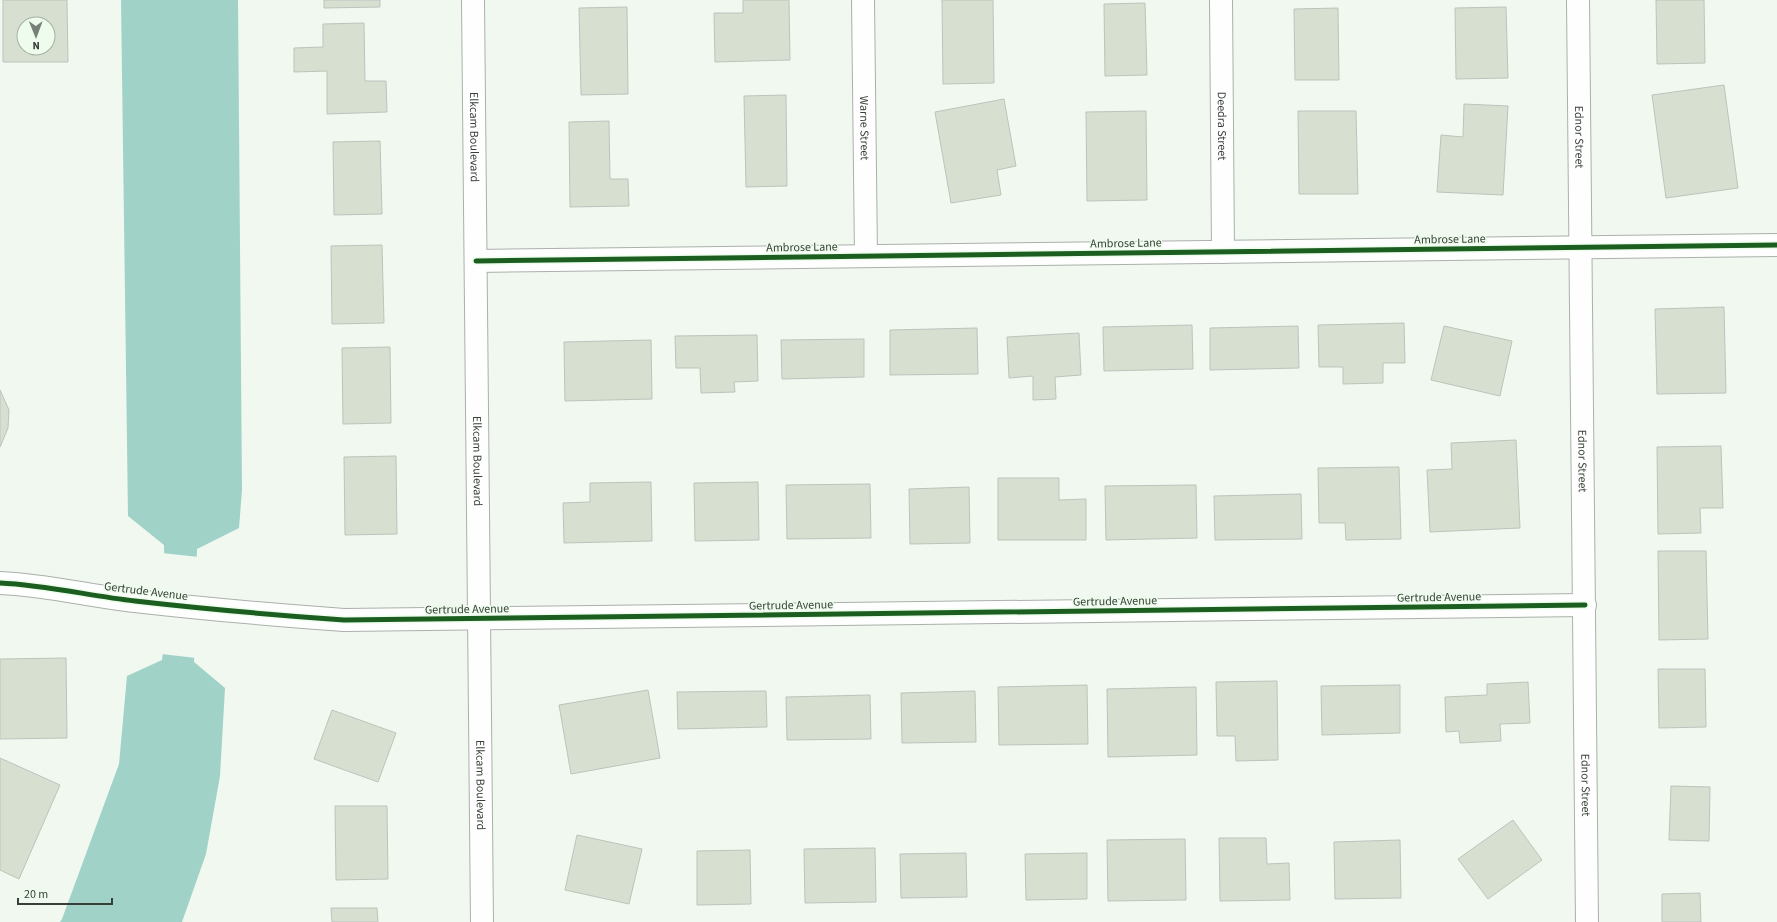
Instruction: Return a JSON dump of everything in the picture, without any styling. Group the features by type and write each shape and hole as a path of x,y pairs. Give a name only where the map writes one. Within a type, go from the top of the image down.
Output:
{"street":[{"name":"Elkcam Boulevard","path":"473,0 482,922"},
{"name":"Warne Street","path":"863,0 866,256"},
{"name":"Deedra Street","path":"1221,0 1223,252"},
{"name":"Ednor Street","path":"1578,0 1587,922"},
{"name":"Ambrose Lane","path":"476,261 1777,245"},
{"name":"Gertrude Avenue","path":"0,583 51,588 134,601 225,611 344,620 1585,605"}],"water":[{"path":"121,0 238,0 242,490 239,528 197,549 194,662 225,688 220,776 206,854 182,922 60,922 119,764 127,676 162,660 165,634 164,545 128,516"}],"pier":[{"path":"162,553 199,557 196,658 161,654 163,634"}],"building":[{"path":"3,0 67,0 68,62 3,62"},
{"path":"324,0 380,0 380,7 324,8"},
{"path":"743,0 789,0 790,60 715,62 714,13 743,13"},
{"path":"942,0 993,0 994,83 943,84"},
{"path":"1656,0 1704,0 1705,63 1657,64"},
{"path":"1145,3 1147,75 1105,76 1104,4"},
{"path":"627,7 628,94 581,95 579,8"},
{"path":"1506,7 1508,78 1456,79 1455,8"},
{"path":"1338,8 1339,80 1295,80 1294,9"},
{"path":"364,23 365,81 386,81 387,112 327,114 327,71 294,72 294,48 323,47 323,24"},
{"path":"1724,85 1738,188 1666,198 1652,95"},
{"path":"786,95 787,186 746,187 744,96"},
{"path":"1004,99 1016,166 997,170 1001,195 951,203 935,112"},
{"path":"1464,104 1508,106 1503,195 1437,192 1441,135 1463,137"},
{"path":"1146,111 1147,200 1087,201 1086,112"},
{"path":"1298,111 1356,111 1358,194 1299,194"},
{"path":"609,121 610,179 628,179 629,206 570,207 569,122"},
{"path":"380,141 382,214 334,215 333,142"},
{"path":"382,245 384,323 332,324 331,246"},
{"path":"1724,307 1726,393 1657,394 1655,309"},
{"path":"1404,323 1405,363 1383,363 1383,383 1343,384 1343,367 1319,367 1318,325"},
{"path":"1192,325 1193,369 1104,371 1103,327"},
{"path":"1298,326 1299,368 1210,370 1210,328"},
{"path":"1444,326 1512,341 1500,396 1431,380"},
{"path":"977,328 978,374 890,375 890,330"},
{"path":"1079,333 1081,375 1055,377 1056,399 1033,400 1033,376 1009,378 1007,337"},
{"path":"757,335 758,381 734,382 735,392 701,393 700,368 676,368 675,336"},
{"path":"864,339 864,377 782,379 781,340"},
{"path":"651,340 652,399 565,401 564,342"},
{"path":"390,347 391,423 343,424 342,348"},
{"path":"0,390 9,410 8,428 0,447"},
{"path":"1516,440 1520,528 1430,532 1427,470 1452,469 1451,443"},
{"path":"1721,446 1723,508 1700,508 1701,533 1658,534 1657,447"},
{"path":"396,456 397,534 345,535 344,457"},
{"path":"1399,467 1401,539 1346,540 1345,523 1319,523 1318,468"},
{"path":"998,478 1059,478 1059,500 1086,499 1086,540 998,540"},
{"path":"651,482 652,541 564,543 563,503 590,502 590,483"},
{"path":"758,482 759,540 695,541 694,483"},
{"path":"870,484 871,538 787,539 786,485"},
{"path":"1196,485 1197,538 1106,540 1105,486"},
{"path":"969,487 970,543 910,544 909,489"},
{"path":"1301,494 1302,539 1215,540 1214,496"},
{"path":"1658,551 1706,551 1708,639 1659,640"},
{"path":"66,658 67,738 0,739 0,659"},
{"path":"1658,669 1705,669 1706,727 1659,728"},
{"path":"1277,681 1278,760 1236,761 1235,736 1217,736 1216,682"},
{"path":"1528,682 1530,723 1500,724 1501,741 1460,743 1459,731 1446,732 1445,697 1487,695 1487,684"},
{"path":"1087,685 1088,744 999,745 998,687"},
{"path":"1400,685 1400,733 1322,735 1321,686"},
{"path":"1196,687 1197,755 1108,757 1107,689"},
{"path":"648,690 660,758 571,774 559,705"},
{"path":"766,691 767,727 678,729 677,692"},
{"path":"975,691 976,742 902,743 901,693"},
{"path":"870,695 871,739 787,740 786,697"},
{"path":"332,710 396,733 378,782 314,759"},
{"path":"0,758 60,785 19,879 0,870"},
{"path":"1671,786 1710,787 1709,841 1669,840"},
{"path":"335,806 387,806 388,879 336,880"},
{"path":"1513,820 1542,860 1488,899 1458,859"},
{"path":"577,835 642,849 629,904 565,890"},
{"path":"1219,838 1266,838 1267,864 1289,863 1290,900 1220,901"},
{"path":"1185,839 1186,900 1108,901 1107,840"},
{"path":"1400,840 1401,898 1335,899 1334,842"},
{"path":"875,848 876,902 805,903 804,849"},
{"path":"750,850 751,904 697,905 697,851"},
{"path":"966,853 967,897 901,898 900,854"},
{"path":"1087,853 1087,899 1026,900 1025,854"},
{"path":"1700,893 1701,922 1662,922 1662,894"},
{"path":"331,908 377,908 378,922 332,922"}],"cycle path":[{"path":"476,261 1777,245"},
{"path":"0,583 34,586 161,604 344,620 1585,605"}]}
